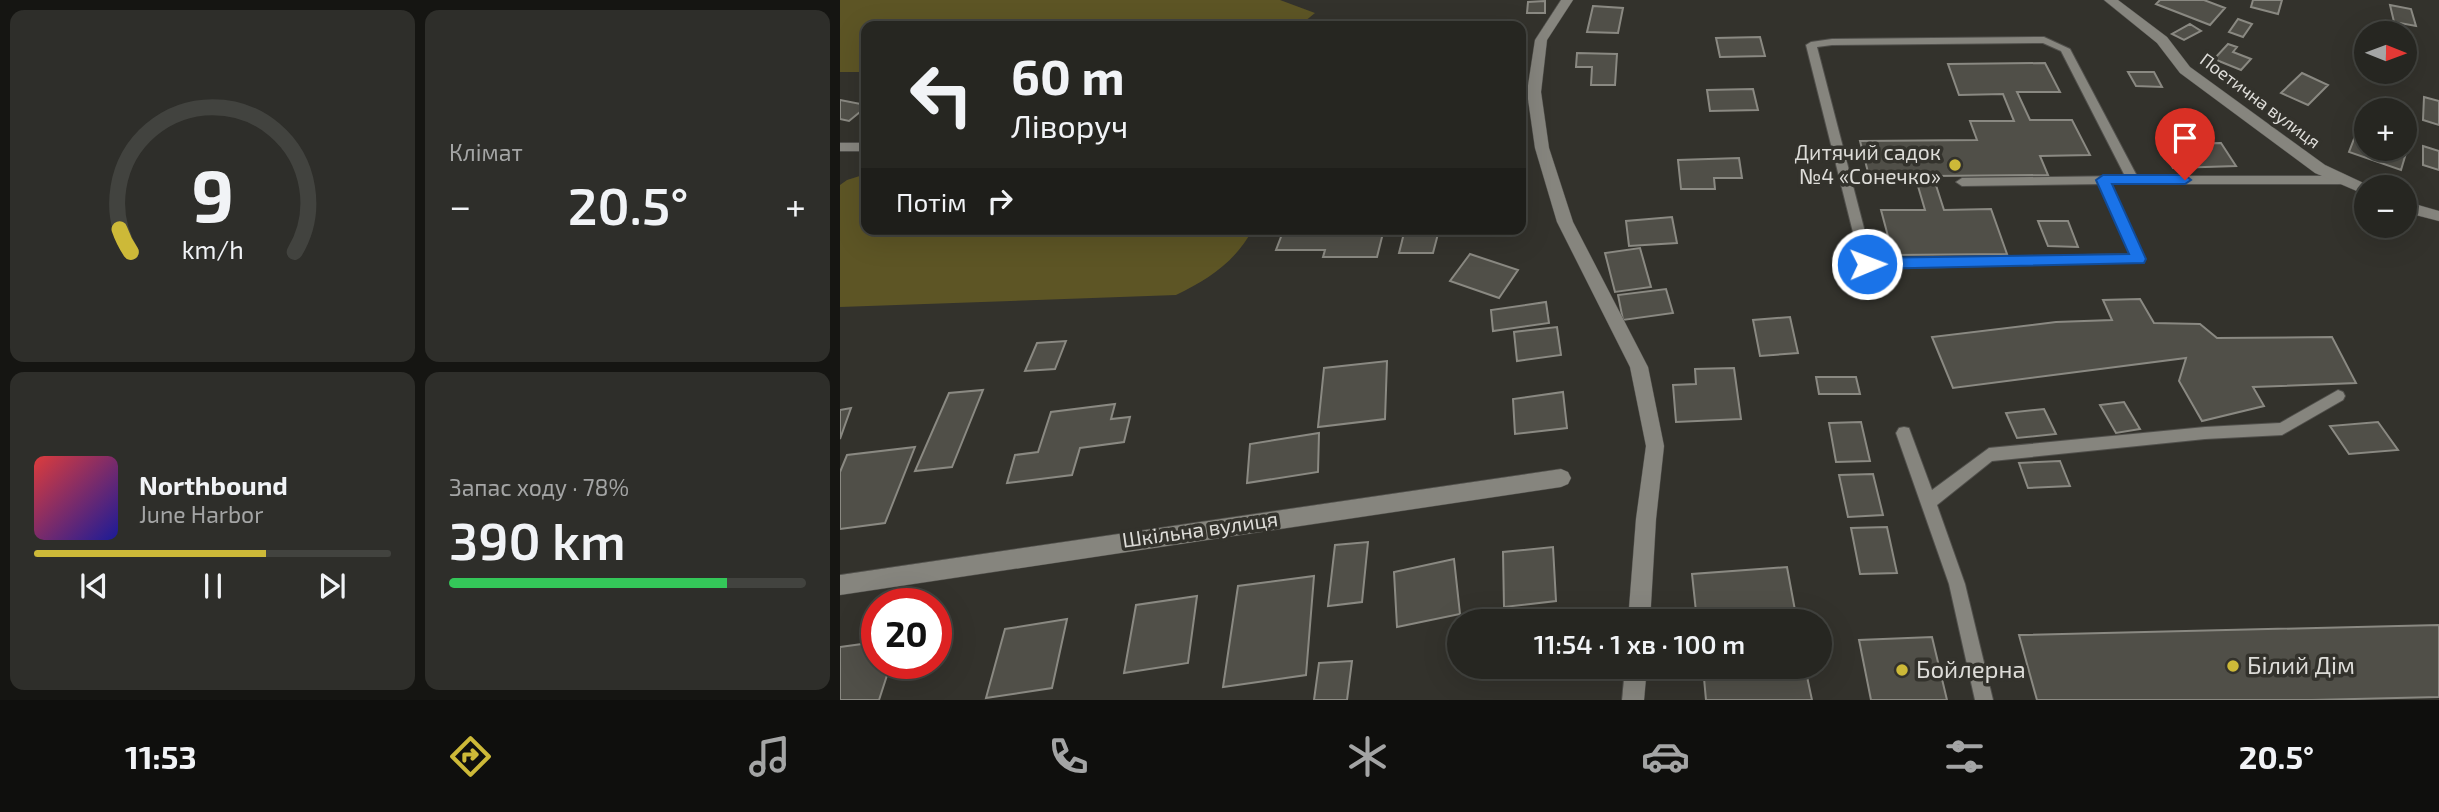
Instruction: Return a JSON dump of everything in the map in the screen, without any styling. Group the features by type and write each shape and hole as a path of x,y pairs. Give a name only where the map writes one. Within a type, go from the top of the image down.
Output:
{"street":[{"path":"1567,0 1541,40 1534,92 1542,148 1565,222 1639,367 1655,446 1646,519 1640,609"},
{"name":"Поетична вулиця","path":"2110,0 2162,40 2185,70 2320,169 2354,185"},
{"path":"2417,210 2439,216"},
{"name":"Шкільна вулиця","path":"840,585 1561,478"},
{"path":"1633,700 1635,679"}],"lane":[{"path":"1874,292 1811,46 1832,42 2043,40 2065,49 2133,180"},
{"path":"840,147 861,147"},
{"path":"1867,264 2139,259 2103,180"},
{"path":"1962,182 2344,180"},
{"path":"1927,503 1989,455 2205,432 2282,429 2338,396"},
{"path":"1904,433 1957,584 1984,700"}],"shaded area":[{"path":"840,0 1280,0 1315,13 1305,21 861,21 861,72 840,72"},
{"path":"861,176 861,235 1250,235 1220,268 1176,295 840,307 840,185"}],"building":[{"path":"2160,0 2204,0 2225,8 2210,25 2156,4"},
{"path":"2253,0 2282,0 2278,14 2251,7"},
{"path":"1545,1 1545,13 1527,13 1528,2"},
{"path":"2390,5 2411,9 2415,21 2394,21"},
{"path":"1593,6 1623,8 1618,33 1587,32"},
{"path":"2238,19 2252,24 2243,37 2229,32"},
{"path":"2190,24 2201,31 2184,40 2172,34"},
{"path":"1760,37 1765,56 1720,57 1716,38"},
{"path":"2228,44 2237,47 2233,52 2251,59 2241,70 2214,59"},
{"path":"1577,53 1617,54 1615,85 1591,85 1592,67 1576,67"},
{"name":"Дитячий садок №4 «Сонечко»","path":"2045,63 2060,92 2017,92 2030,120 2072,120 2090,155 2040,156 2048,175 1933,176 1944,210 1991,209 2007,254 1893,255 1881,210 1925,210 1915,176 1869,176 1860,141 1977,140 1970,121 2014,121 2003,94 1959,95 1948,64"},
{"path":"2128,72 2154,72 2162,87 2136,86"},
{"path":"2302,73 2328,85 2308,105 2281,93"},
{"path":"1753,89 1758,110 1710,111 1707,90"},
{"path":"2424,97 2439,101 2439,125 2423,120"},
{"path":"840,100 861,104 861,111 849,121 840,119"},
{"path":"2354,139 2354,154 2349,152"},
{"path":"2221,143 2236,166 2173,168 2159,144"},
{"path":"2423,146 2439,151 2439,170 2423,165"},
{"path":"1739,158 1742,178 1714,178 1715,189 1681,189 1678,160"},
{"path":"2375,161 2404,161 2401,170"},
{"path":"1672,217 1677,243 1629,246 1626,221"},
{"path":"2038,221 2068,221 2078,247 2048,246"},
{"path":"1282,235 1382,235 1377,257 1323,257 1325,250 1276,250"},
{"path":"1404,235 1438,235 1433,253 1399,253"},
{"path":"1640,248 1651,287 1615,292 1605,253"},
{"path":"1470,254 1518,270 1499,298 1450,281"},
{"path":"1666,289 1673,313 1623,320 1618,295"},
{"path":"2140,299 2154,323 2200,324 2217,338 2332,337 2356,383 2253,387 2264,406 2202,421 2179,381 2186,358 1953,388 1932,337 2056,322 2112,320 2103,300"},
{"path":"1546,302 1549,323 1493,331 1491,310"},
{"path":"1790,317 1798,353 1760,356 1753,320"},
{"path":"1557,327 1561,355 1517,361 1514,332"},
{"path":"1066,341 1055,369 1025,371 1037,343"},
{"path":"1387,361 1385,419 1318,427 1324,368"},
{"path":"1734,368 1741,419 1676,422 1673,385 1696,384 1695,369"},
{"path":"1816,377 1856,377 1860,394 1819,394"},
{"path":"983,390 952,467 915,471 949,393"},
{"path":"1563,392 1567,428 1515,434 1513,399"},
{"path":"2124,402 2140,429 2116,433 2100,405"},
{"path":"1115,404 1111,419 1130,417 1124,442 1080,448 1072,475 1007,483 1015,455 1038,452 1051,412"},
{"path":"851,408 840,439 840,410"},
{"path":"2044,409 2056,434 2017,438 2006,413"},
{"path":"1861,422 1870,461 1836,462 1829,423"},
{"path":"2378,422 2398,450 2349,454 2330,426"},
{"path":"1319,433 1318,472 1247,483 1250,444"},
{"path":"915,447 885,523 840,529 840,472 847,455"},
{"path":"2060,461 2070,486 2028,488 2019,463"},
{"path":"1873,474 1883,515 1848,517 1839,475"},
{"path":"1887,527 1897,573 1860,574 1851,528"},
{"path":"1368,542 1362,602 1328,606 1335,545"},
{"path":"1553,547 1556,601 1504,607 1503,552"},
{"path":"1454,559 1459,609 1447,609 1447,617 1397,627 1394,572"},
{"path":"1787,567 1795,609 1696,609 1692,574"},
{"path":"1314,576 1306,675 1223,687 1238,586"},
{"path":"1197,596 1188,663 1124,673 1136,605"},
{"path":"1067,619 1052,688 986,698 1005,629"},
{"name":"Білий Дім","path":"2439,625 2439,697 2037,700 2019,635"},
{"name":"Бойлерна","path":"1932,637 1947,700 1871,700 1859,640"},
{"path":"861,644 861,679 886,679 879,700 840,700 840,647"},
{"path":"1352,661 1347,700 1314,700 1319,663"},
{"path":"1704,679 1808,679 1812,700 1706,700"}],"place":[{"name":"Дитячий садок №4 «Сонечко»","path":"1955,165"},
{"name":"Білий Дім","path":"2233,666"},
{"name":"Бойлерна","path":"1902,670"}],"route":[{"path":"1867,264 2139,259 2103,180 2185,180"}]}
